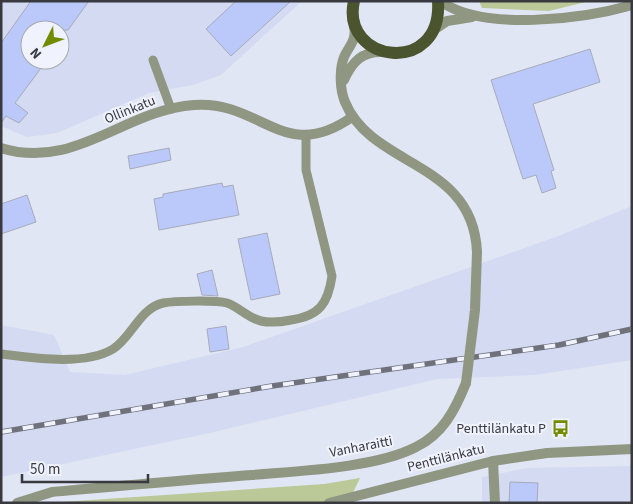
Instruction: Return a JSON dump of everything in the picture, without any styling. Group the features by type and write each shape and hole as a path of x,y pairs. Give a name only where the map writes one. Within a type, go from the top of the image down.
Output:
{"main road":[{"path":"353,2 353,19 359,34 370,45 383,52 399,54 414,50 426,42 435,30 439,15 439,1"}],"street":[{"path":"439,1 450,8 483,16 514,19 556,19 605,13 632,5"},
{"path":"435,30 447,21 483,16"},
{"name":"Vanharaitti","path":"19,502 52,492 305,471 397,455 424,442 444,426 456,408 466,383 475,310 477,252 474,228 466,208 452,191 374,137 352,117 345,101 342,86 343,60 356,35 353,19"},
{"path":"342,86 351,66 361,56 371,52 383,52"},
{"name":"Ollinkatu","path":"1,148 36,154 64,151 157,112 194,105 241,112 293,135 306,136 329,132 352,117"},
{"name":"Penttilänkatu","path":"329,503 493,461 547,454 632,449"},
{"path":"493,461 495,503"}],"lane":[{"path":"153,60 171,109"},
{"path":"1,354 83,359 99,355 114,349 150,309 170,302 227,303 260,321 280,322 312,316 325,303 330,292 332,276 306,170 306,136"}],"shaded area":[{"path":"1,1 302,1 221,75 193,85 149,93 57,133 27,137 1,126"},
{"path":"632,206 632,360 535,375 437,379 205,434 1,477 1,325 54,335 70,372 125,375 243,347 556,237"},
{"path":"632,466 632,503 482,503 482,477 527,468"}],"green space":[{"path":"479,1 590,1 549,11 482,8"},
{"path":"360,478 348,503 47,503 324,484"}],"building":[{"path":"31,1 89,1 70,27 70,20 20,20 20,70 40,70 15,103 28,113 19,123 6,116 1,123 1,43"},
{"path":"236,1 291,1 231,56 206,29"},
{"path":"590,49 600,82 533,104 554,170 551,171 556,188 542,193 536,175 523,179 491,80"},
{"path":"169,148 171,160 130,169 128,156"},
{"path":"222,183 223,187 233,185 239,215 159,230 154,199 163,197 163,194"},
{"path":"27,195 36,222 1,234 1,204"},
{"path":"267,233 280,294 251,300 238,239"},
{"path":"212,270 218,296 202,295 197,274"},
{"path":"226,326 229,349 210,352 207,329"},
{"path":"510,482 538,483 537,503 509,503"}],"railway":[{"path":"1,432 272,386 559,345 632,329"}],"place":[{"name":"Penttilänkatu P","path":"560,429"}]}
